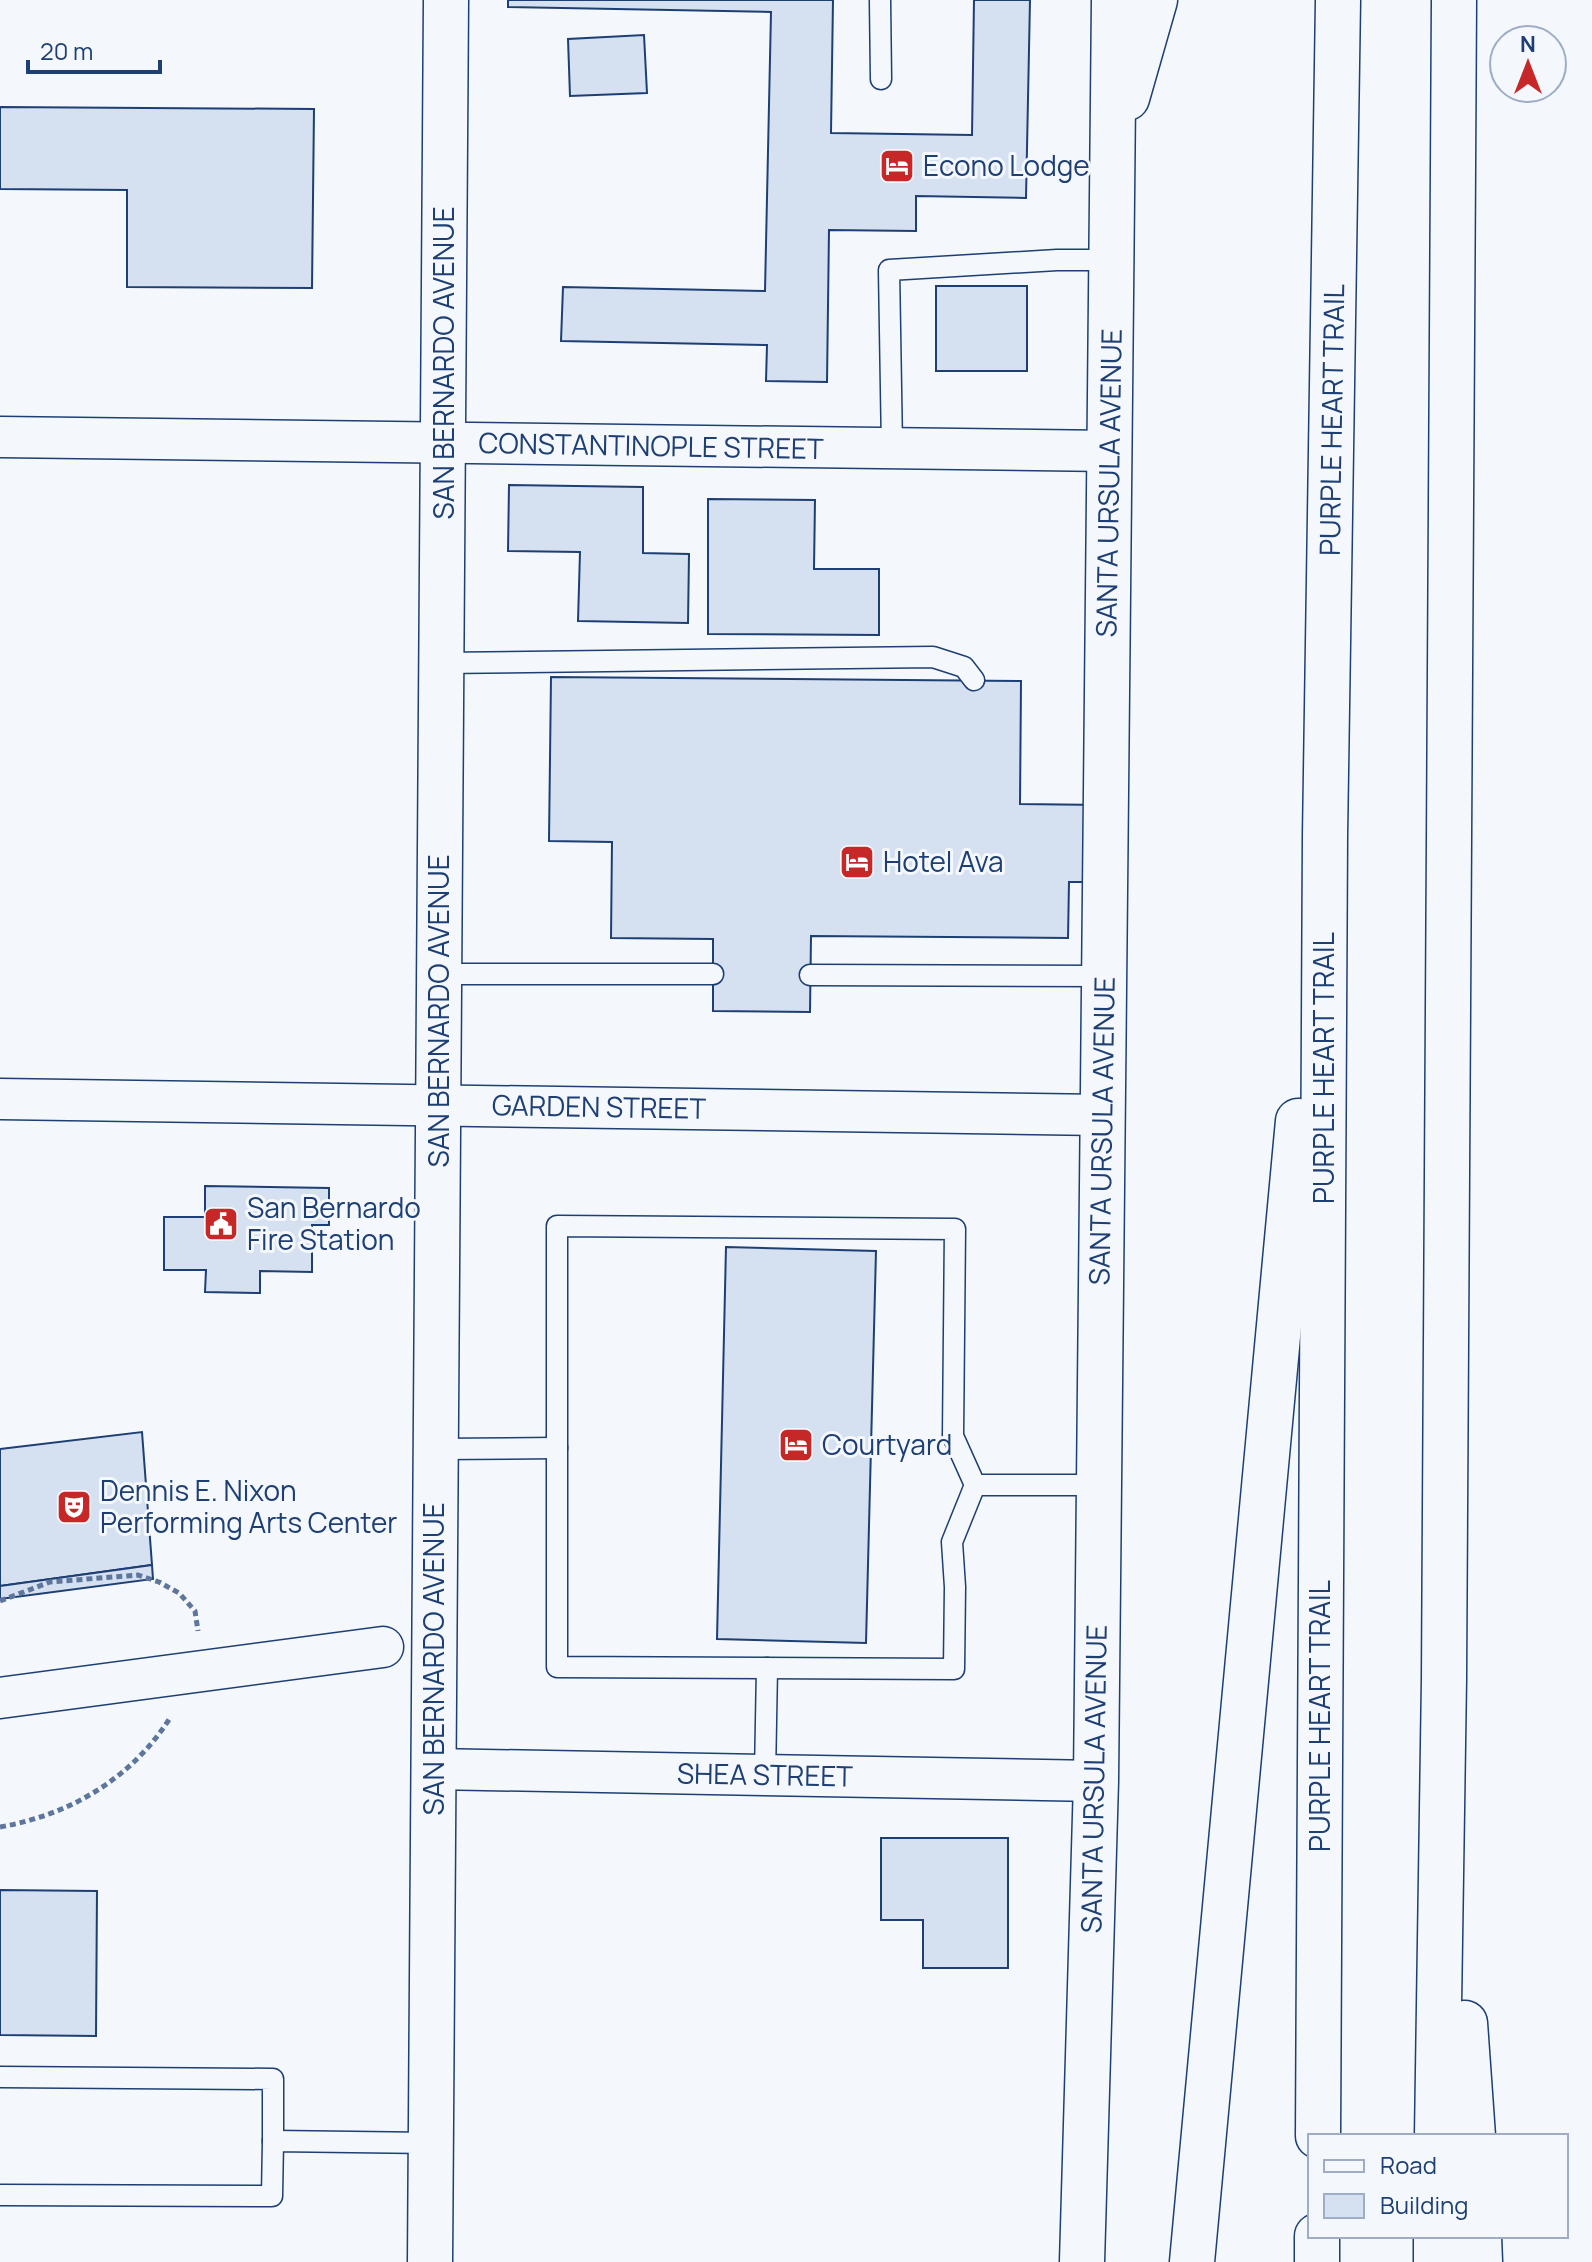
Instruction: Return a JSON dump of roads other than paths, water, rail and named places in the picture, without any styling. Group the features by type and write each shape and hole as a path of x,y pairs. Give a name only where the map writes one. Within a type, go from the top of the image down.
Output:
{"main road":[{"name":"SAN BERNARDO AVENUE","path":"430,2262 446,0"},
{"name":"SANTA URSULA AVENUE","path":"1082,2262 1096,1781 1114,0"},
{"path":"1113,149 1155,0"},
{"name":"PURPLE HEART TRAIL","path":"1318,2134 1325,836 1338,0"},
{"path":"1437,2134 1444,1679 1454,0"},
{"path":"1192,2262 1325,836"},
{"path":"1444,1679 1473,2134"},
{"path":"1317,2238 1317,2262"},
{"path":"1436,2238 1436,2262"},
{"path":"1479,2238 1480,2262"}],"street":[{"name":"CONSTANTINOPLE STREET","path":"0,437 1110,451"},
{"name":"GARDEN STREET","path":"0,1099 1102,1115"},
{"path":"0,1698 383,1647"},
{"name":"SHEA STREET","path":"433,1769 1096,1781"}],"lane":[{"path":"880,0 881,79"},
{"path":"892,448 889,270 1057,260 1111,260"},
{"path":"441,663 933,657 964,667 974,680"},
{"path":"439,974 713,974"},
{"path":"810,975 1103,976"},
{"path":"557,1226 955,1229 953,1436 975,1485 952,1542 954,1669 557,1667 557,1226"},
{"path":"436,1449 557,1448"},
{"path":"975,1485 1098,1485"},
{"path":"765,1775 767,1668"},
{"path":"0,2077 273,2079 272,2196 0,2195"},
{"path":"273,2141 431,2143"}],"place":[{"name":"Econo Lodge","path":"897,166"},
{"name":"Hotel Ava","path":"857,862"},
{"name":"San Bernardo Fire Station","path":"221,1224"},
{"name":"Courtyard","path":"796,1445"},
{"name":"Dennis E. Nixon Performing Arts Center","path":"74,1507"}]}
